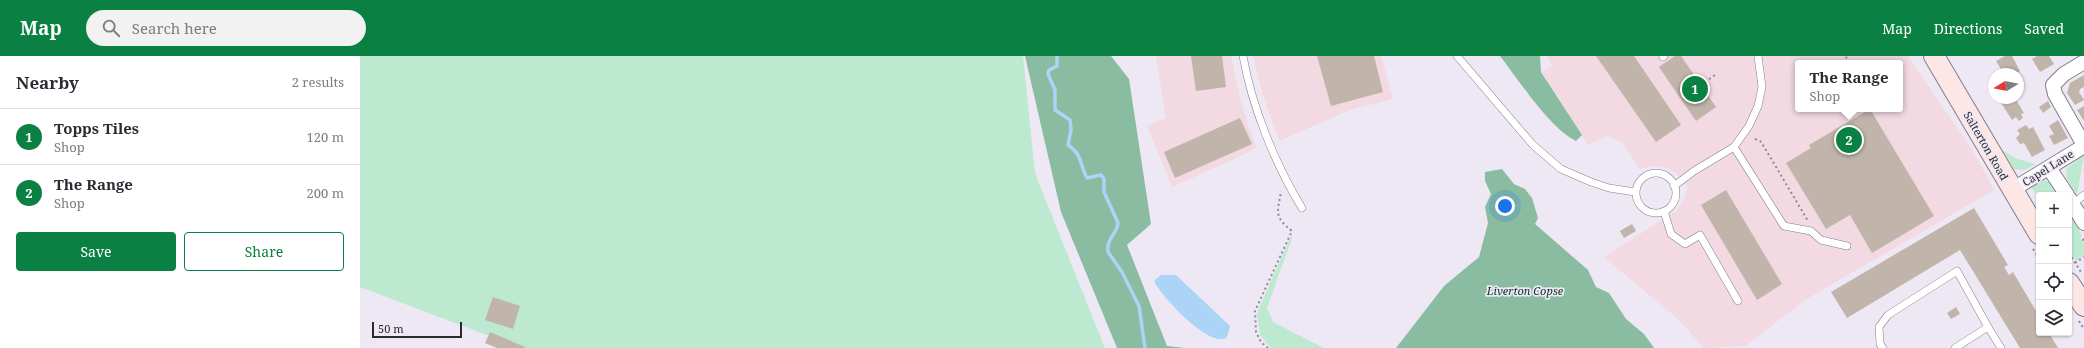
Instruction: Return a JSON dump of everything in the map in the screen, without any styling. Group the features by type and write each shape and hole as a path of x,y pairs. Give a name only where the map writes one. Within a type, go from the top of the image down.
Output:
{"main road":[{"name":"Salterton Road","path":"1934,56 2036,229"},
{"path":"2072,288 2084,306"}],"street":[{"path":"2084,62 2064,74 2053,85 2055,94 2084,145"},
{"name":"Capel Lane","path":"2012,190 2084,145"},
{"path":"2049,168 2065,192"},
{"path":"2072,202 2084,222"}],"lane":[{"path":"1243,56 1246,73 1278,166 1302,208"},
{"path":"1457,56 1533,145 1561,169 1609,188 1635,192"},
{"path":"1674,186 1694,171 1734,147 1749,126 1758,106 1762,87 1758,56"},
{"path":"1734,147 1784,226 1809,231 1821,240 1847,246"},
{"path":"1655,173 1667,176 1674,186 1674,201 1664,211 1656,213 1648,212 1641,207 1635,192 1639,182 1646,175 1655,173"},
{"path":"2072,198 2084,195"},
{"path":"1664,211 1671,234 1685,244 1700,235 1738,301"},
{"path":"1883,348 1880,344 1879,327 1888,315 1957,271 2001,348"},
{"path":"1955,348 1988,327"}],"path":[{"path":"1701,85 1715,75"},
{"path":"1754,139 1760,141 1764,145 1810,225 1809,231"},
{"path":"1268,348 1261,342 1256,332 1255,311 1292,231 1281,222 1277,210 1281,188"},
{"path":"2084,238 2082,240 2084,242"},
{"path":"2075,263 2084,257"},
{"path":"2072,258 2084,276"}],"shaded area":[{"path":"1156,56 1231,56 1242,106 1256,148 1172,187 1147,126 1166,118"},
{"path":"1253,56 1381,56 1393,99 1350,110 1279,141 1263,95"},
{"path":"1547,56 1908,56 1973,151 1994,190 1805,300 1745,346 1704,348 1679,320 1604,257 1676,211 1684,200 1688,187 1675,172 1664,167 1650,166 1640,169 1622,142 1606,136 1588,145 1542,72 1552,65"}],"green space":[{"path":"360,56 1023,56 1035,173 1105,348 521,348 360,287"},
{"path":"1025,56 1111,56 1129,79 1151,224 1127,245 1167,346 1185,348 1117,348 1061,212"},
{"path":"1500,56 1540,56 1541,72 1582,135 1576,141 1566,135 1545,115"},
{"path":"2002,150 2017,159 2036,164 2024,170 2014,169"},
{"path":"2084,155 2077,195 2066,177 2067,168"},
{"name":"Liverton Copse","path":"1502,169 1514,184 1525,189 1532,198 1538,218 1535,224 1588,270 1596,287 1609,293 1626,319 1644,334 1654,348 1396,348 1444,286 1479,257 1488,223 1485,207 1491,194 1485,181 1485,172"},
{"path":"2038,180 2047,181 2053,183 2061,192 2036,192 2036,195 2031,186"},
{"path":"2072,214 2082,236 2080,238 2084,244 2084,255 2076,261 2072,255"},
{"path":"1291,236 1292,238 1267,308 1273,322 1324,348 1271,348 1260,335 1257,313"}],"water":[{"path":"1161,275 1176,275 1230,326 1226,338 1218,339 1208,335 1197,328 1175,308 1154,281"}],"building":[{"path":"1191,56 1222,56 1226,87 1196,91"},
{"path":"1317,56 1374,56 1383,92 1331,106"},
{"path":"1596,56 1634,56 1681,125 1656,142"},
{"path":"1675,56 1681,56 1716,107 1696,121 1659,67"},
{"path":"2005,56 2012,56 2018,68 2000,68 1996,61"},
{"path":"2037,56 2049,56 2054,64 2040,72 2032,59"},
{"path":"2084,75 2084,87 2080,89 2079,92 2084,100 2075,105 2067,93 2070,83"},
{"path":"2048,101 2051,107 2043,113 2039,107"},
{"path":"2002,104 2019,104 2024,113 2021,114 2023,118 2019,121 2016,117 2012,120"},
{"path":"2084,106 2084,121 2077,110"},
{"path":"1865,112 1872,112 1934,216 1872,253 1850,215 1826,229 1786,163 1811,148 1809,145"},
{"path":"1240,118 1252,144 1175,178 1164,152"},
{"path":"2058,120 2068,138 2054,145 2049,136 2054,134 2049,126"},
{"path":"2026,125 2029,129 2033,127 2045,150 2032,157 2024,143 2020,144 2016,138 2020,134 2017,130"},
{"path":"1726,190 1782,284 1757,300 1701,205"},
{"path":"1974,208 2008,265 2004,267 2009,275 2013,272 2036,311 2036,336 2051,336 2058,348 2020,348 1960,250 1847,318 1831,292"},
{"path":"1632,224 1636,231 1624,238 1620,231"},
{"path":"493,297 520,306 513,329 485,320"},
{"path":"1956,307 1960,314 1951,319 1947,313"},
{"path":"490,332 525,347 497,348 485,343"}],"waterway":[{"path":"1057,56 1057,66 1049,70 1048,74 1055,90 1055,110 1070,120 1071,130 1068,145 1076,152 1087,178 1101,175 1104,179 1104,192 1118,223 1116,231 1110,240 1108,252 1122,272 1139,306 1145,348"}],"place":[{"name":"Topps Tiles","path":"1695,89"},
{"name":"The Range","path":"1849,140"}]}
